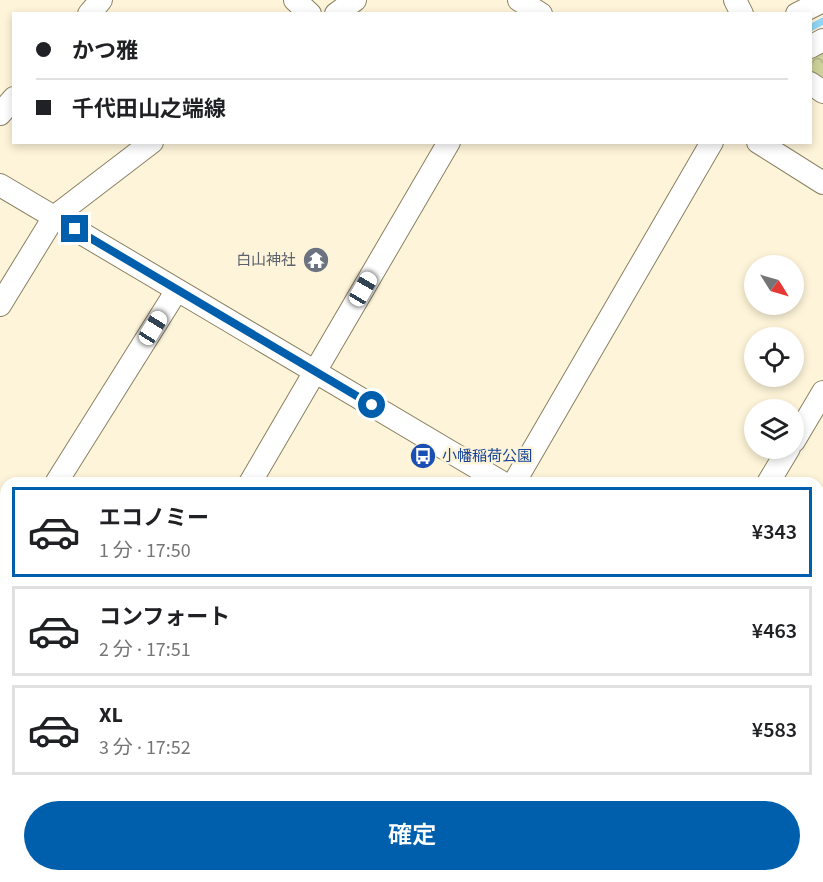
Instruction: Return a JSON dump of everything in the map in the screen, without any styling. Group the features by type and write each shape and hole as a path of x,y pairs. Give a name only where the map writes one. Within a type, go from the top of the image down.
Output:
{"street":[{"path":"91,12 101,0"},
{"path":"295,0 308,12"},
{"path":"339,12 355,0"},
{"path":"801,12 823,1"},
{"path":"0,114 12,100"},
{"path":"0,305 54,217 149,144"},
{"path":"254,477 448,144"},
{"path":"517,477 711,144"},
{"path":"761,144 823,183"},
{"path":"0,185 493,477"},
{"path":"60,477 177,290"},
{"path":"804,424 823,392"},
{"path":"772,477 782,459"}],"green space":[{"path":"823,43 823,83 812,75 812,48"}],"waterway":[{"path":"812,27 823,21"}],"place":[{"name":"白山神社","path":"316,260"},
{"name":"小幡稲荷公園","path":"423,456"}],"route":[{"path":"75,229 372,405"}]}
